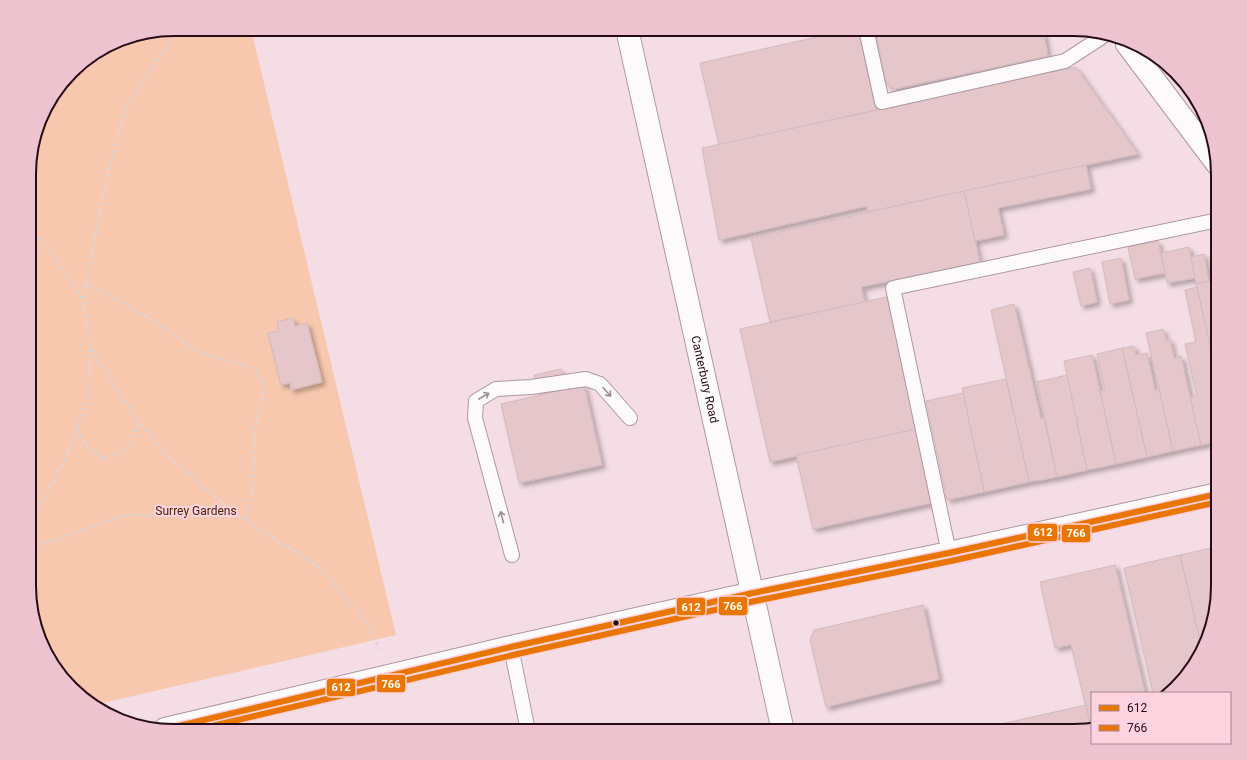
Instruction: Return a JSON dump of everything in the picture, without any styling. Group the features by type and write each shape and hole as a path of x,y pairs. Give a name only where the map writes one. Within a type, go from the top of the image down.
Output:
{"main road":[{"name":"Canterbury Road","path":"629,36 781,724"},
{"path":"1132,49 1209,153"},
{"path":"186,724 511,647 753,593 949,553 1211,496"}],"lane":[{"path":"868,36 882,102 1065,62 1099,39"},
{"path":"949,553 893,288 1211,221"},
{"path":"512,555 475,418 476,401 496,389 531,387 586,379 600,384 630,418"},
{"path":"511,647 527,724"}],"path":[{"path":"36,514 67,455 88,397 90,348 83,299 105,185 125,109 173,36"},
{"path":"36,236 50,251 83,299"},
{"path":"86,284 133,308 199,352 255,369 265,387 255,427 253,486 245,520"},
{"path":"90,348 138,422 172,459 239,516 320,568 368,623 390,675"},
{"path":"76,430 87,447 104,459 124,452 132,442 138,422"},
{"path":"36,547 126,515 239,516"}],"green space":[{"name":"Surrey Gardens","path":"253,36 396,635 101,703 90,696 70,677 59,663 50,647 43,631 37,604 36,586 37,156 43,129 59,97 83,70 97,59 113,50 129,43 156,37"}],"building":[{"path":"822,36 860,36 876,110 719,145 700,63"},
{"path":"876,36 1044,36 1048,56 894,89 886,83"},
{"path":"1076,67 1138,154 868,212 867,206 719,240 702,148"},
{"path":"1086,165 1091,189 998,208 1004,235 975,241 964,191"},
{"path":"964,191 980,262 861,287 865,302 770,322 751,238"},
{"path":"1158,241 1165,273 1135,279 1128,247"},
{"path":"1189,247 1195,278 1167,283 1161,253"},
{"path":"1204,254 1209,281 1196,284 1191,257"},
{"path":"1121,258 1129,300 1110,304 1102,262"},
{"path":"1090,268 1097,302 1081,306 1073,272"},
{"path":"1211,281 1211,350 1196,284"},
{"path":"1197,287 1211,350 1211,443 1201,445 1190,398 1197,396 1185,344 1196,342 1185,290"},
{"path":"887,297 916,429 770,462 740,329"},
{"path":"1014,304 1041,419 1044,418 1057,477 1029,482 991,310"},
{"path":"293,318 295,326 307,323 322,382 291,390 290,383 281,385 268,333 279,331 277,322"},
{"path":"1163,329 1166,340 1170,339 1174,358 1181,356 1201,445 1173,451 1146,333"},
{"path":"1134,346 1136,355 1147,353 1155,390 1159,389 1173,451 1147,457 1122,348"},
{"path":"1122,348 1147,457 1116,464 1100,391 1105,390 1097,354"},
{"path":"1092,355 1116,464 1087,470 1064,361"},
{"path":"561,369 566,389 539,395 534,375"},
{"path":"1067,375 1087,470 1057,477 1037,382"},
{"path":"1006,379 1029,482 984,492 962,388"},
{"path":"584,385 602,465 519,483 501,404"},
{"path":"963,393 984,492 947,500 926,401"},
{"path":"916,429 931,503 813,529 796,455"},
{"path":"1211,548 1211,595 1204,631 1200,640 1180,555"},
{"path":"1180,555 1200,640 1193,655 1183,670 1161,692 1153,692 1124,568"},
{"path":"1115,565 1145,692 1091,692 1091,722 1090,723 1071,645 1055,648 1040,582"},
{"path":"923,605 939,679 826,707 810,640 814,630"},
{"path":"1086,705 1090,723 1082,724 1001,724"}],"transit line":[{"name":"612","path":"187,724 511,647 753,593 949,553 1211,496"},
{"name":"766","path":"221,724 513,655 755,601 951,561 1211,504"}]}
